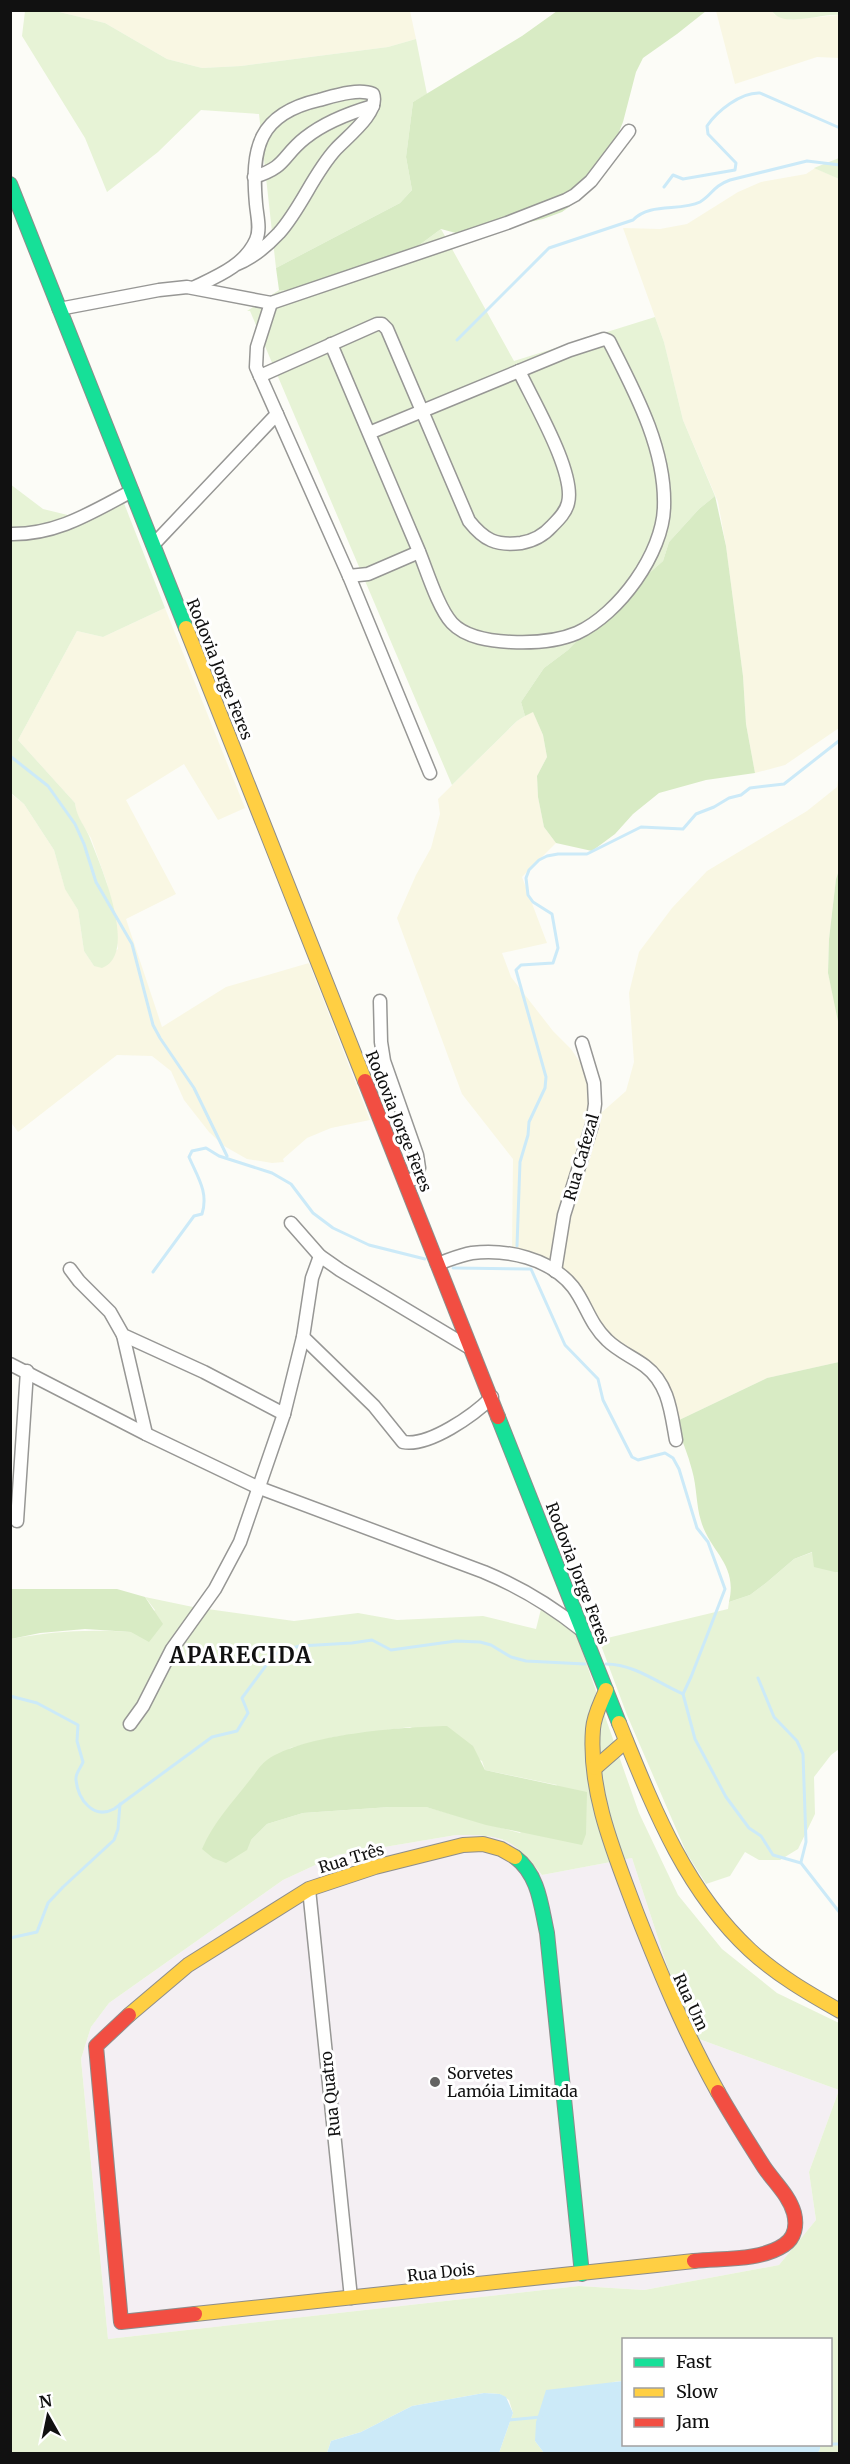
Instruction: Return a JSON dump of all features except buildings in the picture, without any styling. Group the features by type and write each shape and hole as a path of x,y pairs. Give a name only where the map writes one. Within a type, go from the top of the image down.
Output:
{"street":[{"path":"195,287 263,250 281,231 323,166 369,115 373,106 373,94 365,92 303,104 281,114 262,138 254,162 258,236 249,251 235,265"},
{"path":"254,177 279,167 302,140 318,129 373,106"},
{"path":"58,309 172,288 195,287 271,303 507,223 566,200 591,181 629,131"},
{"name":"Rodovia Jorge Feres","path":"10,184 437,1264 492,1397 606,1690 677,1855 693,1885 735,1939 771,1971 808,1996 840,2011"},
{"path":"271,303 256,354 256,367 349,576 430,773"},
{"path":"260,376 377,324 382,324 387,329 469,521 480,535 491,541 505,543 533,540 548,530 568,504 569,490 564,467 519,371"},
{"path":"331,344 444,611 451,622 462,631 480,638 502,642 532,643 557,640 578,633 599,619 628,590 650,559 659,534 664,509 659,459 648,424 609,341 594,340 369,433"},
{"path":"153,545 277,414"},
{"path":"10,534 27,534 64,526 132,491"},
{"path":"349,576 368,574 419,552"},
{"path":"380,1001 380,1034 384,1061 417,1155 419,1168 416,1177 406,1183"},
{"name":"Rua Cafezal","path":"555,1271 567,1205 596,1104 594,1083 582,1043"},
{"path":"291,1223 320,1256 376,1293 471,1348"},
{"path":"437,1264 471,1254 501,1253 539,1262 555,1271 572,1287 590,1319 607,1341 646,1366 659,1380 668,1396 676,1440"},
{"path":"130,1724 143,1706 172,1649 229,1566 240,1542 257,1487 284,1414 303,1337 308,1294 320,1256"},
{"path":"69,1269 78,1281 111,1312 123,1335 146,1434"},
{"path":"123,1335 204,1372 284,1414"},
{"path":"303,1337 374,1406 403,1442 417,1442 432,1436 465,1419 492,1397"},
{"path":"10,1364 146,1434 257,1487 517,1586 584,1632"},
{"path":"17,1521 16,1475 27,1371"},
{"path":"594,1768 593,1725 606,1690"},
{"path":"594,1768 626,1740"},
{"name":"Rua Um","path":"594,1768 599,1800 616,1858 671,2001 728,2109 794,2210 795,2232 790,2242 783,2248 764,2254"},
{"name":"Rua Três","path":"121,2322 96,2046 119,2023 188,1965 309,1889 375,1867 463,1845 483,1844 501,1849 518,1859 528,1871 538,1890 547,1933 582,2274"},
{"name":"Rua Quatro","path":"309,1889 351,2298"},
{"name":"Rua Dois","path":"121,2322 764,2254"}],"shaded area":[{"path":"55,11 410,11 416,39 388,47 241,66 202,68 167,59 105,23"},
{"path":"716,11 772,11 775,15 791,20 839,15 839,58 817,57 735,84"},
{"path":"815,168 839,179 839,728 785,765 755,773 746,724 743,676 718,502 683,420 664,342 623,228 660,229 687,224 738,192 761,182 806,174"},
{"path":"165,608 245,808 218,820 184,764 126,800 176,894 126,919 162,1027 226,987 309,963 370,1120 331,1128 307,1138 283,1159 284,1162 272,1163 247,1159 224,1146 209,1132 184,1100 171,1071 152,1056 117,1055 18,1132 10,1121 10,793 24,804 54,850 65,888 78,910 84,951 94,966 118,949 107,883 91,838 77,816 75,803 18,740 77,631 103,637"},
{"path":"533,711 543,735 547,757 537,776 538,797 544,827 556,843 522,877 547,943 502,953 511,977 553,1031 571,1049 590,1077 601,1113 626,1091 634,1062 629,993 639,952 672,908 707,871 807,811 837,787 839,773 839,870 829,939 828,973 840,1026 839,1362 767,1378 675,1422 639,1360 619,1349 562,1274 512,1250 513,1159 462,1094 397,918 431,848 440,814 438,799 517,721"},
{"path":"456,1835 490,1835 515,1845 542,1875 632,1858 672,1981 699,2039 839,2090 809,2172 816,2220 779,2265 644,2290 579,2286 108,2339 81,2059 91,2027 109,2003 283,1880 337,1855"}],"green space":[{"path":"25,11 55,11 105,23 167,59 202,68 241,66 388,47 416,39 427,94 413,102 406,157 412,190 400,203 276,268 259,114 201,110 158,152 107,192 85,138 22,36"},
{"path":"557,11 706,11 643,58 636,72 623,122 614,144 577,201 562,212 543,219 467,236 441,229 391,266 301,291 279,290 276,268 400,203 412,190 406,157 413,102 522,36"},
{"path":"772,11 839,11 839,15 794,20 785,19"},
{"path":"839,158 839,179 814,168"},
{"path":"441,229 514,361 655,317 664,342 683,420 715,496 699,509 669,542 663,561 604,613 568,650 544,668 521,702 525,716 517,721 452,785 250,311 247,311 279,290 301,291 391,266"},
{"path":"10,484 43,509 80,518 120,493 165,608 103,637 77,631 18,740 75,803 109,889 117,929 117,946 113,960 102,968 94,966 84,951 78,910 65,889 54,850 24,804 11,793"},
{"path":"715,496 726,546 743,676 746,724 755,773 706,780 659,793 633,814 615,834 592,851 556,843 544,827 538,797 537,776 547,757 543,735 533,712 525,716 521,702 544,668 568,650 604,613 663,561 669,542 699,509"},
{"path":"839,870 839,1026 828,973 829,939"},
{"path":"839,1362 839,1573 814,1567 812,1552 794,1559 750,1595 729,1602 730,1578 701,1521 692,1470 675,1422 767,1378"},
{"path":"813,1552 839,1573 839,1749 831,1755 814,1777 815,1814 798,1849 780,1860 759,1860 745,1852 730,1876 706,1884 687,1854 627,1715 599,1640 728,1609 729,1602 750,1595 794,1559"},
{"path":"11,1585 12,1589 117,1589 145,1597 163,1624 149,1642 131,1632 85,1629 40,1633 11,1639"},
{"path":"145,1597 193,1607 294,1621 358,1613 397,1620 483,1616 536,1629 543,1601 569,1614 639,1813 678,1895 722,1949 777,1993 839,2023 839,2090 839,2453 817,2453 820,2446 832,2446 832,2338 622,2338 622,2381 613,2382 535,2441 544,2453 499,2453 513,2413 509,2400 500,2394 484,2393 412,2406 361,2432 331,2441 327,2453 11,2453 11,1639 71,1631 131,1632 155,1610","holes":["410,1727 482,1761 485,1770 557,1785 520,1833 426,1807 390,1807 303,1813 267,1824 251,1840 290,1748 334,1737","456,1835 472,1835 496,1838 514,1846 542,1875 632,1858 672,1981 699,2039 839,2090 809,2172 816,2220 779,2265 644,2290 579,2286 108,2339 81,2059 91,2027 109,2003 283,1880 337,1855"]},
{"path":"447,1726 473,1746 485,1770 587,1792 586,1834 582,1845 486,1825 426,1807 390,1807 303,1813 267,1824 251,1840 247,1850 226,1863 213,1858 202,1849 217,1822 260,1767 283,1751 328,1738 380,1730"}],"water":[{"path":"622,2381 622,2446 820,2446 820,2449 817,2454 544,2453 535,2441 536,2422 546,2390"},
{"path":"484,2393 500,2394 506,2397 513,2413 499,2453 327,2453 331,2441 361,2432 412,2406"}],"waterway":[{"path":"835,10 840,11"},
{"path":"664,187 673,175 683,179 735,170 736,163 708,134 707,126 723,109 745,96 760,93 840,128"},
{"path":"457,340 549,248 633,220 648,211 700,202 720,185 730,180 807,161 840,165"},
{"path":"517,1246 520,1162 528,1135 529,1122 545,1088 546,1077 516,970 521,965 553,963 558,948 552,914 533,902 528,895 526,878 529,870 547,856 587,854 641,827 683,829 696,814 729,798 741,795 750,788 784,784 840,740"},
{"path":"10,756 48,786 75,824 96,882 132,944 153,1025 194,1088 227,1156"},
{"path":"153,1272 194,1216 202,1214 203,1191 189,1157 192,1151 206,1148 219,1156 272,1173 291,1184 313,1213 333,1228 369,1245 425,1259"},
{"path":"453,1268 531,1269 565,1345 598,1379 603,1400 632,1457 638,1460 665,1453 673,1458 679,1469 697,1528 708,1542 725,1589 683,1694 695,1739 726,1797 749,1828 761,1836 773,1855 801,1863 840,1913"},
{"path":"10,1696 37,1703 78,1725 77,1741 83,1762 76,1775 77,1787 88,1806 93,1810 106,1812 114,1809 212,1737 237,1731 248,1713 242,1698 273,1656 281,1651 300,1646 372,1640 391,1650 456,1641 480,1642 491,1645 511,1657 526,1661 585,1664"},
{"path":"606,1664 626,1667 683,1694"},
{"path":"758,1678 774,1717 797,1741 803,1754 806,1842 801,1862"},
{"path":"10,1938 37,1932 48,1903 114,1840 118,1829 120,1804"},
{"path":"509,2420 541,2417"},
{"path":"832,2444 840,2444"}],"traffic: fast":[{"path":"10,184 186,628"},
{"path":"498,1417 619,1723"},
{"path":"515,1857 523,1864 534,1882 541,1902 547,1933 582,2274"}],"traffic: slow":[{"path":"186,628 365,1081"},
{"path":"606,1690 596,1714 593,1753 595,1777 605,1823 646,1937 695,2049 718,2092"},
{"path":"619,1723 672,1844 706,1900 727,1926 760,1959 793,1983 840,2011"},
{"path":"595,1768 626,1741"},
{"path":"129,2015 188,1965 309,1889 375,1867 463,1845 483,1844 501,1849 515,1857"},
{"path":"195,2314 694,2261"}],"traffic: jam":[{"path":"365,1081 498,1417"},
{"path":"129,2015 96,2046 121,2322 195,2314"},
{"path":"694,2261 764,2254 788,2242 795,2227 794,2213 789,2200 764,2167 718,2092"}],"place":[{"name":"Sorvetes Lamóia Limitada","path":"435,2082"}],"district":[{"name":"APARECIDA","path":"241,1655"}]}
